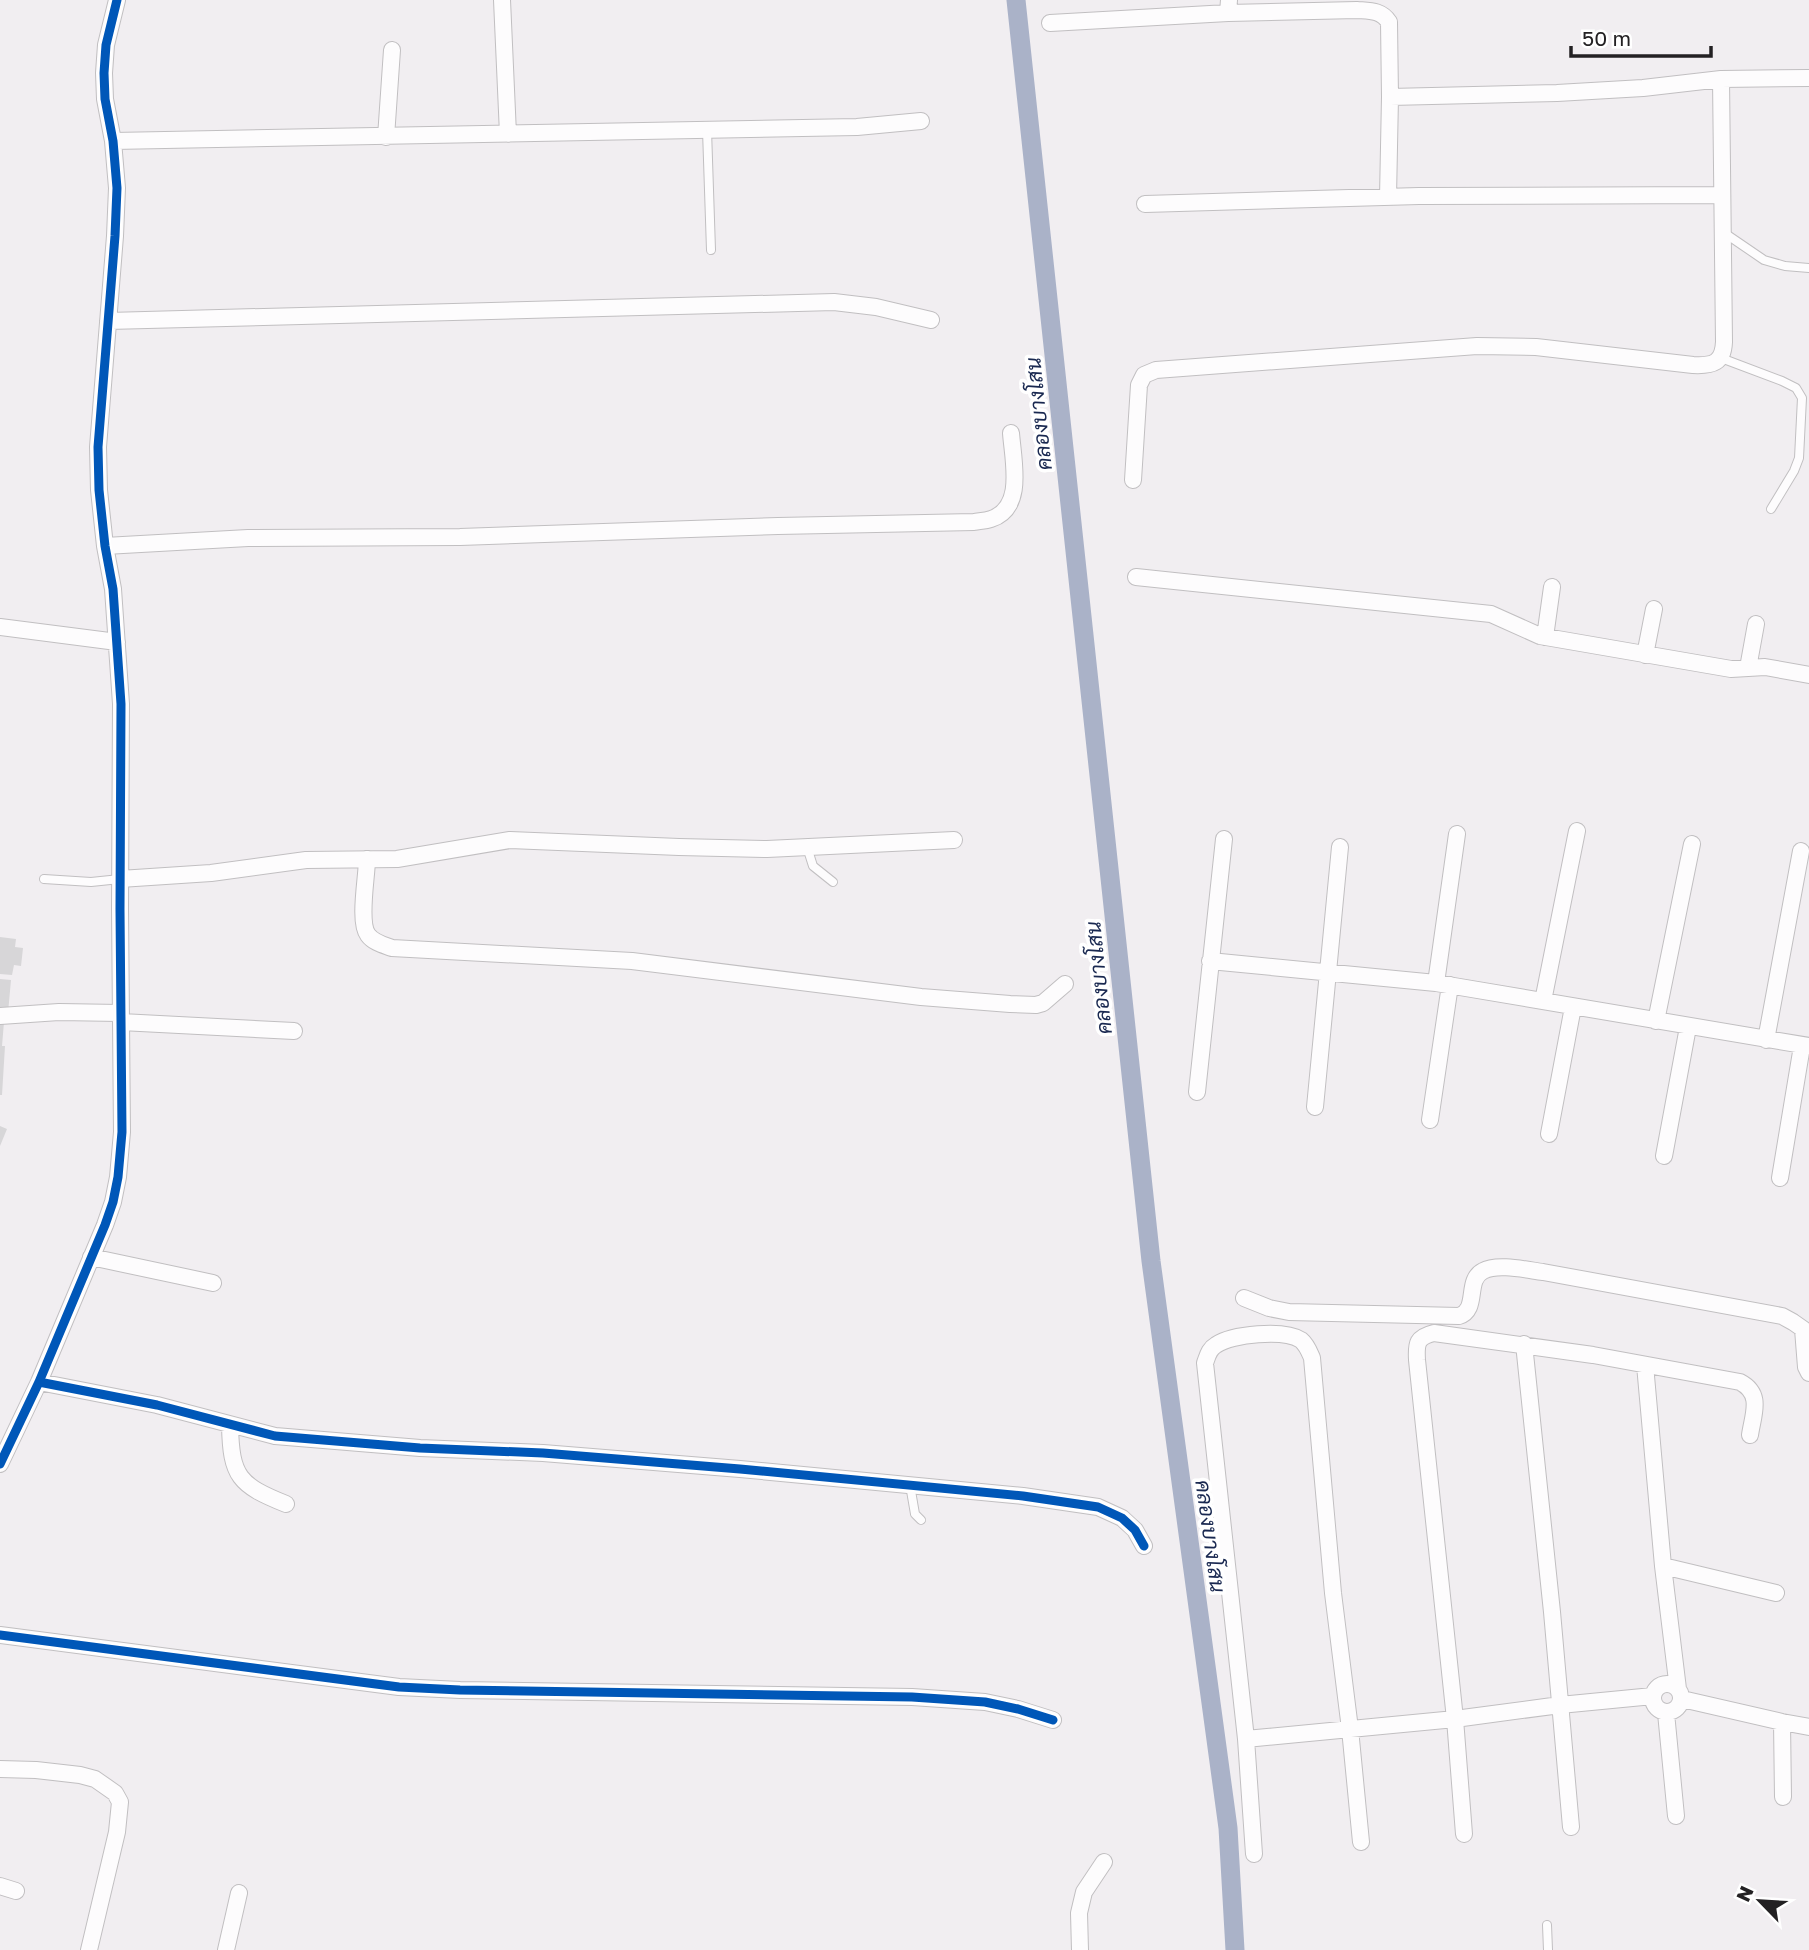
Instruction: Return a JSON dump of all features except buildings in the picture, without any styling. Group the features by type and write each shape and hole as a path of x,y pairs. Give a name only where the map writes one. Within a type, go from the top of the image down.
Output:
{"street":[{"path":"0,1464 7,1428 39,1382 113,1202 122,1132 121,704 113,589 99,491 98,447 117,188 104,74 106,46 117,0"},
{"path":"502,0 508,134"},
{"path":"1050,23 1228,6 1357,10 1374,11 1384,15 1389,22 1388,197"},
{"path":"386,137 392,50"},
{"path":"1390,97 1557,93 1643,88 1721,79 1809,78"},
{"path":"1133,480 1139,385 1144,375 1156,370 1478,346 1536,347 1705,366 1714,363 1721,358 1724,351 1721,79"},
{"path":"113,141 857,127 920,121"},
{"path":"1145,204 1388,197 1722,195"},
{"path":"108,321 822,302 876,307 931,320"},
{"path":"105,546 248,538 460,537 974,522 991,519 1003,512 1011,502 1014,488 1011,433"},
{"path":"1136,577 1490,614 1545,637 1731,669 1765,667 1809,675"},
{"path":"1545,637 1552,587"},
{"path":"1645,655 1654,610"},
{"path":"1748,668 1756,624"},
{"path":"0,627 117,642"},
{"path":"1543,1001 1577,831"},
{"path":"1430,1120 1457,834"},
{"path":"1197,1092 1224,839"},
{"path":"120,880 211,873 306,860 409,857 510,840 767,849 954,840"},
{"path":"1656,1021 1692,844"},
{"path":"1315,1107 1340,847"},
{"path":"1766,1040 1801,851"},
{"path":"367,859 363,922 368,935 379,944 392,948 632,961 921,997 1010,1004 1043,1003 1065,984"},
{"path":"1210,961 1443,984 1805,1046 1780,1178"},
{"path":"1549,1134 1573,1006"},
{"path":"0,1016 59,1012 294,1031"},
{"path":"1664,1156 1688,1027"},
{"path":"91,1257 214,1283"},
{"path":"1244,1298 1269,1308 1289,1312 1459,1316 1469,1309 1475,1280 1483,1270 1500,1268 1543,1272 1782,1317 1803,1329 1806,1367 1809,1373"},
{"path":"1464,1834 1455,1719 1416,1349 1418,1342 1424,1335 1434,1333 1524,1344 1740,1382 1753,1391 1755,1400 1749,1435"},
{"path":"1254,1854 1246,1739 1205,1363 1209,1351 1218,1343 1249,1334 1298,1338 1307,1346 1312,1358 1361,1842"},
{"path":"1524,1344 1571,1827"},
{"path":"1645,1365 1663,1566 1680,1694 1679,1706 1674,1711 1666,1713 1656,1707 1653,1696 1656,1689 1663,1684 1671,1684 1680,1694 1809,1727"},
{"path":"39,1382 157,1405 275,1436 740,1469 1023,1496 1098,1507 1122,1518 1135,1530 1144,1546"},
{"path":"230,1425 231,1452 235,1468 242,1479 252,1489 286,1504"},
{"path":"1663,1566 1776,1593"},
{"path":"0,1635 399,1687 912,1697 985,1702 1053,1720"},
{"path":"1246,1739 1653,1696"},
{"path":"1666,1713 1676,1816"},
{"path":"1782,1722 1783,1797"},
{"path":"0,1769 36,1770 95,1779 115,1793 120,1802 117,1832 89,1950"},
{"path":"1080,1950 1079,1913 1084,1892 1104,1861"},
{"path":"226,1950 239,1893"}],"lane":[{"path":"707,130 711,250"},
{"path":"1722,232 1764,260 1785,266 1809,268"},
{"path":"1721,358 1782,380 1796,388 1805,398 1800,458 1771,509"},
{"path":"807,847 813,866 833,881"},
{"path":"44,879 91,882 120,880"},
{"path":"910,1485 915,1514 921,1520"},
{"path":"1547,1925 1548,1950"}],"waterway":[{"name":"คลองบางโสน","path":"1016,0 1151,1261 1228,1828 1235,1950"}],"cycle path":[{"path":"0,1464 39,1382 105,1225 118,1177 122,1132 121,704 113,589 99,490 98,447 117,188 104,73 106,45 117,0"},
{"path":"39,1382 157,1405 275,1436 740,1469 1023,1496 1098,1507 1122,1518 1135,1530 1144,1546"},
{"path":"0,1635 399,1687 912,1697 985,1702 1053,1720"}]}
